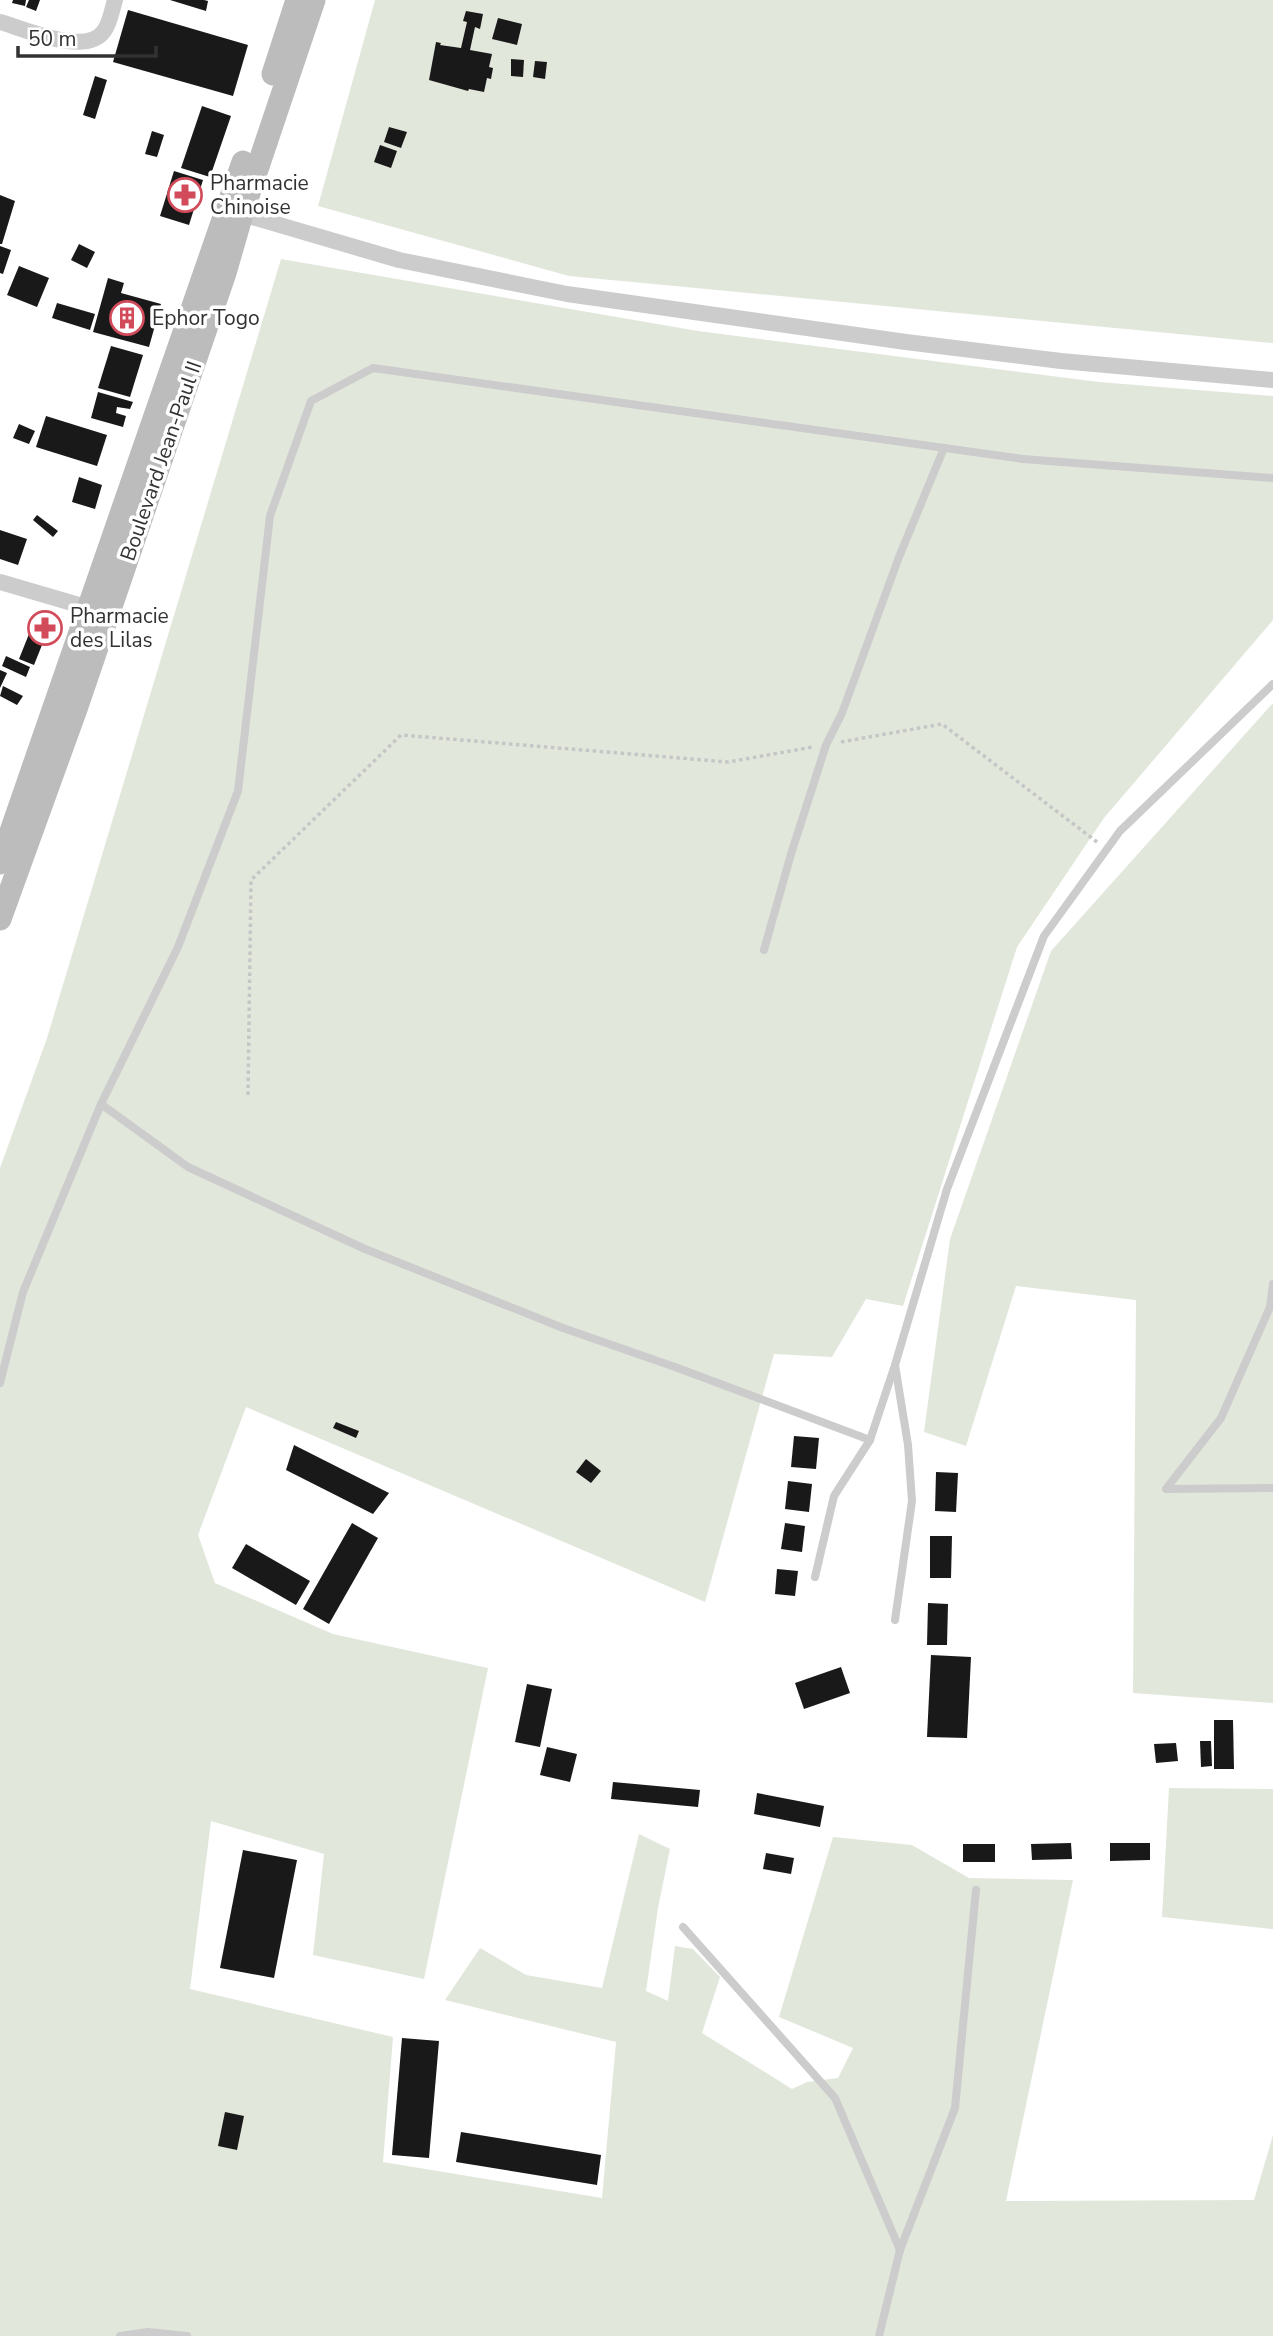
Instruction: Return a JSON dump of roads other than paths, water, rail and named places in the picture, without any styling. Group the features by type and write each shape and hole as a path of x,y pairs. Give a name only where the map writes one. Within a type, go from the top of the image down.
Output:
{"main road":[{"name":"Boulevard Jean-Paul II","path":"0,863 266,97 297,0"},
{"name":"Boulevard Jean-Paul II","path":"0,919 76,709 217,298 242,214 314,0"}],"street":[{"path":"0,22 73,43 90,42 106,29 114,0"},
{"path":"242,214 399,260 567,294 1061,361 1273,380"},
{"path":"0,582 89,608"}],"lane":[{"path":"0,1383 23,1292 101,1104 178,947 237,791 270,516 311,401 373,368 1023,460 1273,478"},
{"path":"764,950 826,745 842,713 898,557 944,448"},
{"path":"814,1577 834,1496 870,1440 947,1189 1044,936 1120,831 1273,684"},
{"path":"101,1104 188,1167 365,1249 563,1328 870,1440"},
{"path":"1273,1284 1270,1307 1221,1418 1166,1489 1273,1488"},
{"path":"895,1365 908,1445 912,1501 895,1620"},
{"path":"879,2336 900,2250 955,2108 976,1890"},
{"path":"683,1927 835,2098 900,2250"},
{"path":"120,2336 148,2332 187,2336"}],"place":[{"name":"Pharmacie Chinoise","path":"185,195"},
{"name":"Ephor Togo","path":"127,318"},
{"name":"Pharmacie des Lilas","path":"45,628"}]}
